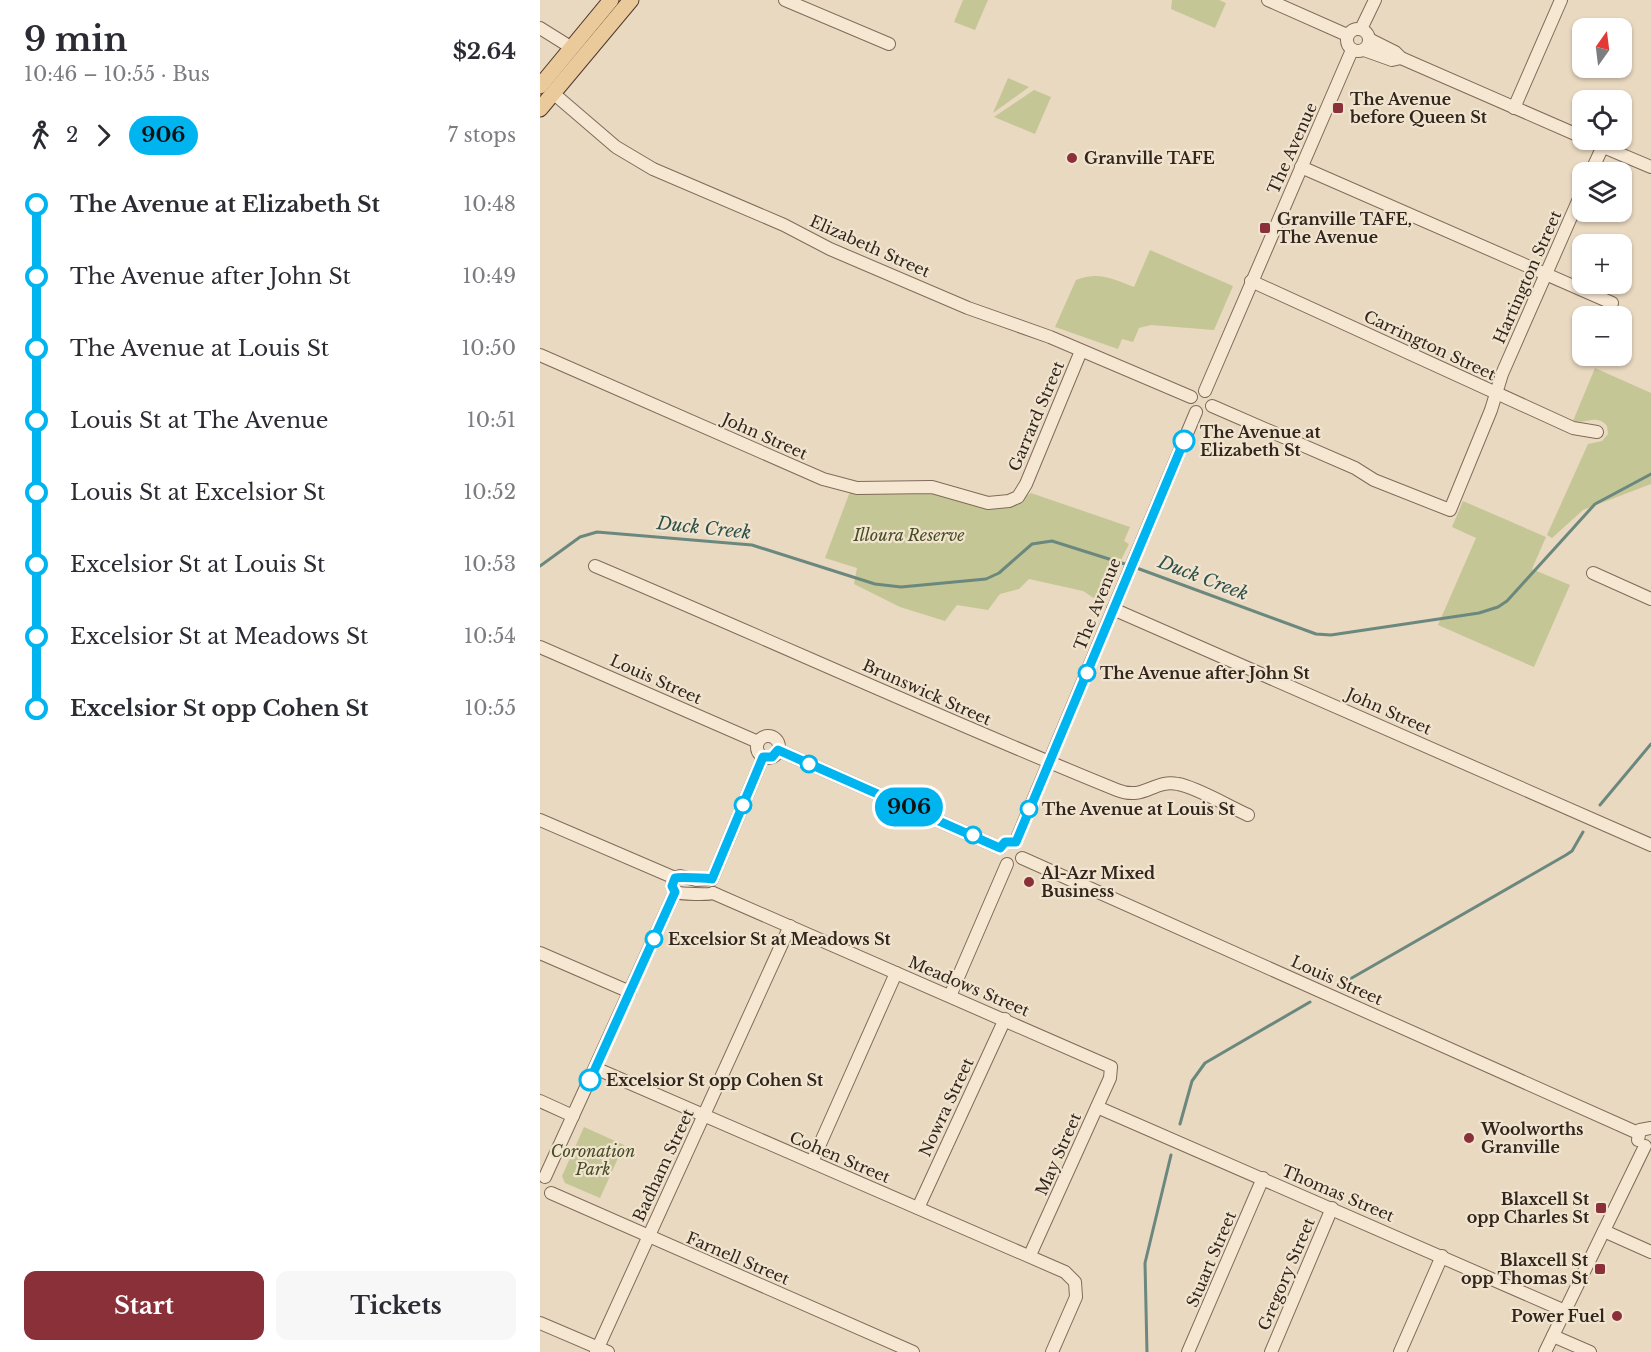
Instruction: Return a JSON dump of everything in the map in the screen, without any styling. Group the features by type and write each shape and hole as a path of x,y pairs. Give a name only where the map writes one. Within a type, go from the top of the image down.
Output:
{"main road":[{"path":"540,109 546,90 572,48 611,0"},
{"path":"546,90 631,0"}],"street":[{"path":"785,0 889,44"},
{"path":"1268,0 1347,35 1347,45 1362,42 1392,60 1401,58 1572,133"},
{"name":"The Avenue","path":"1205,391 1301,167 1362,42 1375,0"},
{"path":"1514,108 1561,0"},
{"path":"540,28 572,48"},
{"name":"Elizabeth Street","path":"546,90 616,147 652,169 784,225 830,249 957,304 1081,351 1191,397"},
{"path":"1612,150 1651,167"},
{"path":"1301,167 1612,303"},
{"name":"Hartington Street","path":"1212,406 1355,468 1374,480 1450,510 1496,393 1572,214"},
{"name":"Carrington Street","path":"1251,281 1573,428 1597,432"},
{"name":"Garrard Street","path":"988,503 1010,501 1018,497 1081,351"},
{"name":"John Street","path":"540,355 823,479 857,488 932,487 988,503"},
{"path":"1198,391 1205,391 1212,399 1212,406 1207,411 1196,412 1190,404 1191,397 1198,391"},
{"name":"The Avenue","path":"1016,842 1196,412"},
{"name":"Brunswick Street","path":"596,566 1049,763 1120,791 1138,795 1162,784 1178,784 1248,815"},
{"path":"1593,573 1651,599"},
{"name":"John Street","path":"1113,609 1651,845"},
{"name":"Louis Street","path":"540,647 758,742"},
{"path":"763,757 758,750 758,742 762,738 771,737 776,741 778,750"},
{"path":"763,757 772,757 778,750"},
{"path":"778,750 1000,848"},
{"path":"712,879 763,757"},
{"path":"540,820 675,878 682,876 696,880 712,879"},
{"path":"1005,842 1016,842 1023,850 1022,858 1017,863 1007,864 1001,859 1000,848 1005,842"},
{"name":"Louis Street","path":"1022,858 1638,1133"},
{"path":"951,996 1007,864"},
{"path":"675,878 672,886 675,892"},
{"path":"675,892 696,892 708,896 714,893 717,887 712,879"},
{"path":"546,1196 551,1182 543,1177 675,892"},
{"name":"Meadows Street","path":"714,893 1111,1067"},
{"name":"Badham Street","path":"601,1350 648,1237 790,926"},
{"path":"540,953 630,992"},
{"path":"812,1162 896,973"},
{"name":"Nowra Street","path":"918,1208 1005,1019"},
{"name":"May Street","path":"1030,1255 1112,1073 1111,1067"},
{"name":"Cohen Street","path":"595,1068 703,1117 1030,1255 1072,1277 1077,1288 1076,1297 1052,1352"},
{"path":"540,1101 573,1116"},
{"name":"Thomas Street","path":"1097,1107 1565,1311"},
{"path":"1545,1352 1648,1146 1639,1143 1638,1133 1644,1127 1651,1128"},
{"name":"Stuart Street","path":"1188,1352 1263,1178"},
{"name":"Farnell Street","path":"546,1196 648,1237 913,1352"},
{"name":"Gregory Street","path":"1271,1352 1332,1208"},
{"path":"1604,1231 1651,1251"},
{"path":"1400,1352 1442,1256"},
{"path":"540,1323 601,1350"},
{"path":"1553,1336 1590,1352"}],"green space":[{"path":"963,0 988,0 975,30 954,22"},
{"path":"1172,0 1219,0 1226,3 1215,28 1171,9"},
{"path":"1008,78 1029,87 993,113"},
{"path":"1034,90 1051,97 1035,134 994,117"},
{"path":"1150,250 1233,286 1214,330 1151,325 1139,328 1133,342 1122,339 1118,349 1055,327 1076,280 1098,276 1134,287"},
{"path":"1595,368 1651,393 1651,484 1583,510 1552,538 1547,535 1588,444 1602,441 1608,434 1607,426 1599,420 1573,421"},
{"name":"Illoura Reserve","path":"851,489 915,491 1014,504 1031,493 1130,527 1124,541 1129,544 1100,602 1083,591 1029,579 1019,589 1000,594 988,610 957,605 945,621 900,607 854,584 857,568 825,558"},
{"path":"1463,501 1546,537 1532,569 1570,585 1534,667 1438,625 1476,538 1452,527"},
{"name":"Coronation Park","path":"584,1127 624,1145 600,1198 565,1183 562,1176"}],"waterway":[{"name":"Duck Creek","path":"1134,567 1316,634 1331,635 1479,613 1498,607 1507,601 1595,504 1651,474"},
{"name":"Duck Creek","path":"540,566 580,537 597,532 752,545 875,584 901,587 986,579 999,573 1032,544 1052,541 1128,565"},
{"path":"1600,805 1651,744"},
{"path":"1343,983 1566,855 1572,851 1583,832"},
{"path":"1180,1124 1192,1081 1205,1063 1310,1002"},
{"path":"1147,1352 1145,1263 1171,1155"}],"bus line":[{"name":"906","path":"590,1080 675,892 672,886 675,878 682,876 696,880 712,879 763,757 772,757 778,750 1000,848 1005,842 1016,842 1184,441"}],"place":[{"name":"The Avenue before Queen St","path":"1338,108"},
{"name":"Granville TAFE","path":"1072,158"},
{"name":"Granville TAFE, The Avenue","path":"1265,228"},
{"name":"The Avenue at Elizabeth St","path":"1184,441"},
{"name":"The Avenue after John St","path":"1087,673"},
{"name":"The Avenue at Louis St","path":"1029,809"},
{"name":"Al-Azr Mixed Business","path":"1029,882"},
{"name":"Excelsior St at Meadows St","path":"654,939"},
{"name":"Excelsior St opp Cohen St","path":"590,1080"},
{"name":"Woolworths Granville","path":"1469,1138"},
{"name":"Blaxcell St opp Charles St","path":"1601,1208"},
{"name":"Blaxcell St opp Thomas St","path":"1600,1269"},
{"name":"Power Fuel","path":"1617,1316"}]}
